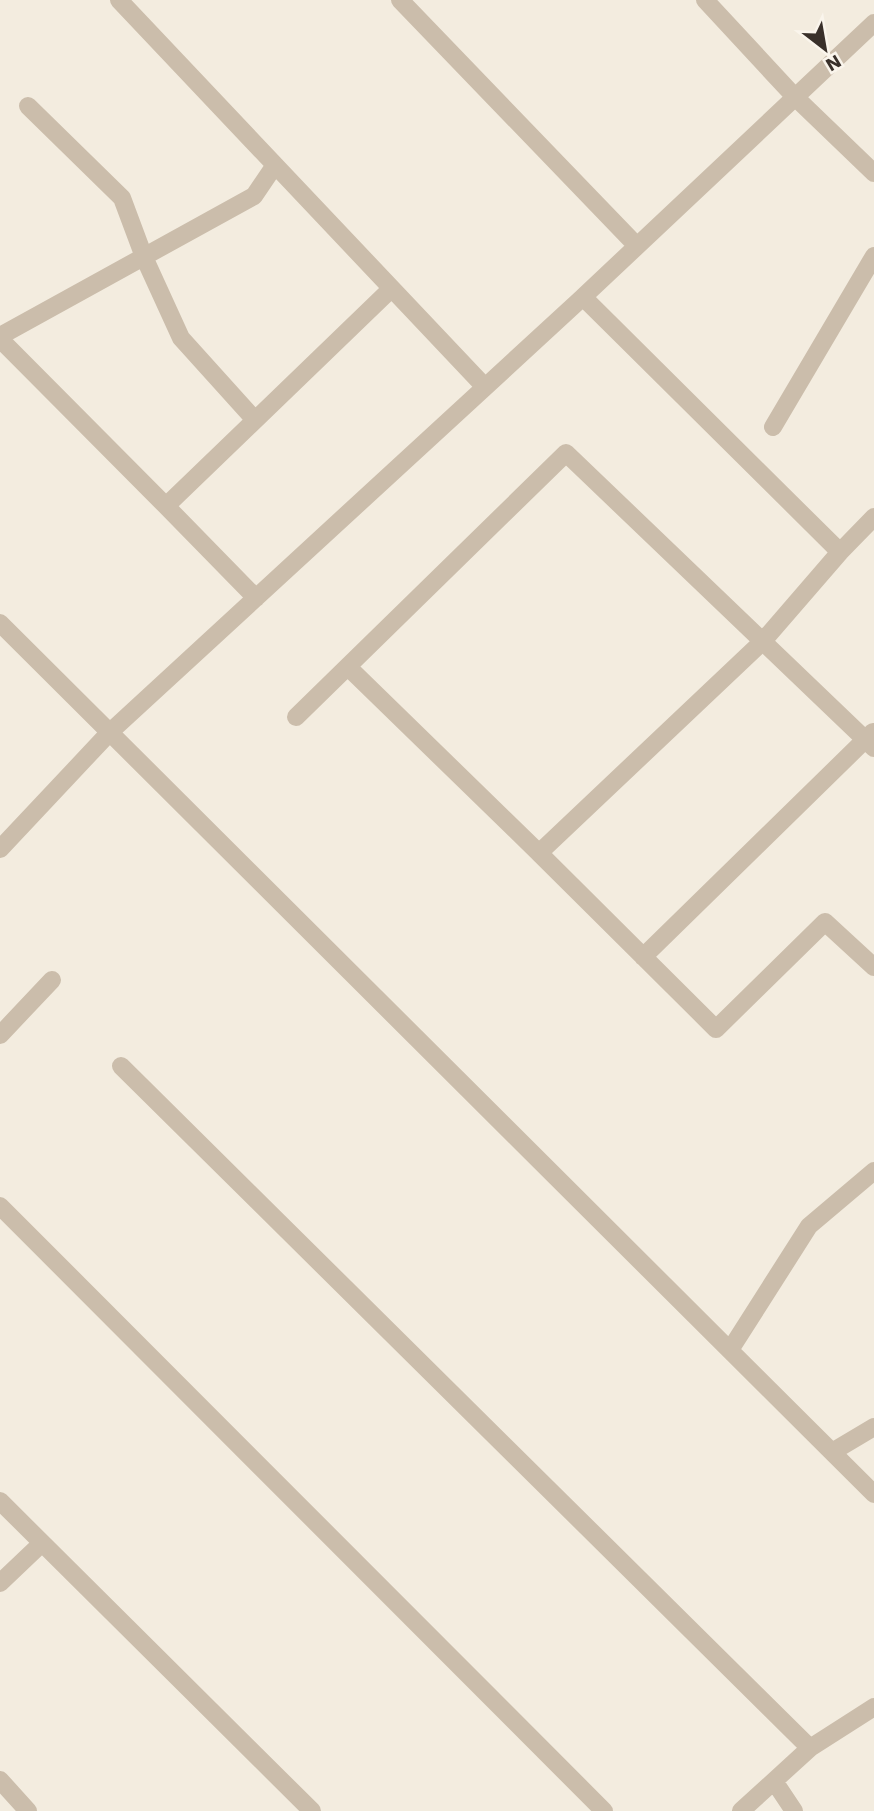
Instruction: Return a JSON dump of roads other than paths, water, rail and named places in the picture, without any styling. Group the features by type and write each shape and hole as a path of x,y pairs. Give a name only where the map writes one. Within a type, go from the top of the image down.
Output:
{"street":[{"path":"119,0 485,387"},
{"path":"400,0 637,246"},
{"path":"705,0 795,97 874,173"},
{"path":"0,849 109,733 583,297 874,23"},
{"path":"28,106 122,198 144,257 181,338 255,420"},
{"path":"256,598 0,337 254,196 275,165"},
{"path":"773,427 874,256"},
{"path":"166,506 391,289"},
{"path":"583,297 840,552"},
{"path":"296,717 566,453 871,740 643,957"},
{"path":"539,853 763,641 874,517"},
{"path":"0,623 874,1494"},
{"path":"348,667 716,1029 825,922 874,967"},
{"path":"0,1035 51,980"},
{"path":"121,1066 810,1748"},
{"path":"730,1350 809,1226 874,1171"},
{"path":"0,1206 604,1811"},
{"path":"832,1452 874,1427"},
{"path":"0,1501 312,1811"},
{"path":"0,1583 42,1543"},
{"path":"741,1811 810,1748 874,1707"},
{"path":"0,1780 28,1811"},
{"path":"774,1781 794,1811"}]}
